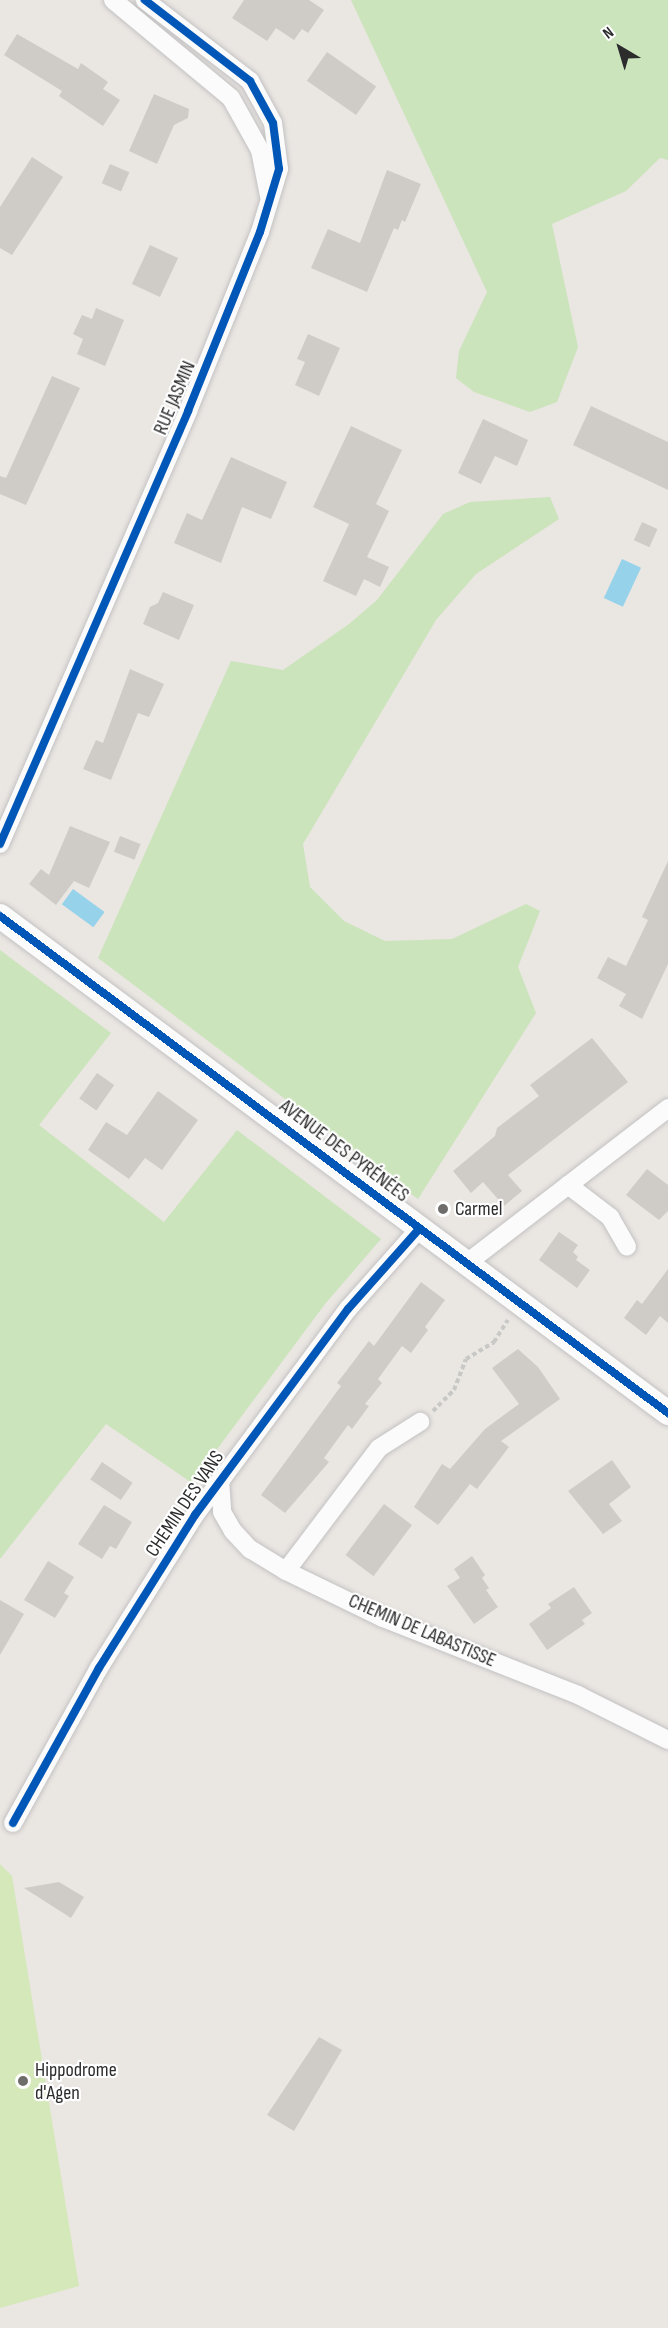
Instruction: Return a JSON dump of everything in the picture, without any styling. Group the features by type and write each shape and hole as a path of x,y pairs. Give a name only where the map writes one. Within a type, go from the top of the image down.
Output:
{"main road":[{"name":"AVENUE DES PYRÉNÉES","path":"0,916 668,1413"}],"street":[{"path":"113,0 231,98 260,150 270,204"},
{"name":"RUE JASMIN","path":"0,844 178,435 270,204 279,169 278,147 262,98 237,68 145,0"},
{"path":"467,1263 668,1108"},
{"path":"568,1185 610,1217 627,1247"},
{"name":"CHEMIN DES VANS","path":"13,1823 99,1668 220,1480 348,1309 420,1228"},
{"path":"286,1571 380,1448 420,1422"},
{"name":"CHEMIN DE LABASTISSE","path":"220,1480 222,1512 233,1531 250,1549 286,1571 383,1618 578,1695 668,1740"}],"path":[{"path":"420,1422 448,1399 466,1359 494,1342 522,1304"}],"green space":[{"path":"351,0 668,0 668,160 660,158 626,191 552,224 578,347 557,402 530,412 474,392 456,378 459,351 487,292"},
{"path":"550,497 559,519 476,574 436,620 303,844 310,887 344,921 385,941 452,939 526,904 540,911 518,967 536,1013 418,1199 98,958 231,661 283,670 349,624 377,600 443,514 470,502"},
{"path":"0,950 111,1033 39,1125 164,1222 237,1130 381,1239 325,1304 192,1483 106,1424 0,1559"},
{"name":"Hippodrome d'Agen","path":"0,1864 12,1876 79,2286 0,2308"}],"water":[{"path":"622,559 641,568 623,607 604,598"},
{"path":"73,889 105,912 93,927 62,904"}],"building":[{"path":"244,0 309,0 324,10 308,33 302,29 294,40 276,28 267,41 232,18"},
{"path":"17,34 78,69 81,63 108,82 103,89 120,100 103,126 59,96 62,91 4,55"},
{"path":"327,52 376,86 356,115 307,81"},
{"path":"154,94 189,109 188,118 174,125 157,164 129,151"},
{"path":"32,157 63,177 12,255 0,248 0,207"},
{"path":"110,164 129,172 121,192 102,183"},
{"path":"387,170 421,184 405,222 402,220 398,230 394,228 367,292 311,268 328,229 360,243"},
{"path":"150,245 178,258 160,297 132,284"},
{"path":"96,308 124,320 105,366 77,354 83,339 73,334 82,315 92,319"},
{"path":"308,334 340,348 319,396 295,385 305,362 297,359"},
{"path":"52,376 80,388 26,505 0,494 0,476 6,478"},
{"path":"591,406 668,442 668,490 573,445"},
{"path":"483,419 528,440 517,466 495,456 481,484 458,473"},
{"path":"351,426 402,450 376,504 389,511 367,557 389,567 380,587 364,579 356,596 323,581 349,524 313,507"},
{"path":"231,457 287,482 271,519 242,507 221,563 174,543 187,513 202,520"},
{"path":"642,522 658,529 649,547 634,540"},
{"path":"163,592 194,605 179,640 143,624 150,607 158,603"},
{"path":"130,669 164,684 149,717 138,713 111,780 83,769 96,740 103,743"},
{"path":"70,826 110,842 89,888 74,881 56,905 29,884 41,869 49,875"},
{"path":"120,836 141,844 134,860 114,852"},
{"path":"668,861 668,964 642,1019 619,1006 626,994 597,978 608,957 626,966 648,920 642,917"},
{"path":"592,1038 628,1082 508,1175 522,1191 504,1206 483,1182 471,1193 453,1171 495,1136 497,1128 539,1096 530,1085"},
{"path":"97,1073 114,1085 96,1110 79,1098"},
{"path":"158,1091 198,1120 162,1170 145,1158 129,1179 88,1150 106,1122 127,1135"},
{"path":"647,1169 668,1185 668,1211 659,1220 626,1195"},
{"path":"559,1232 578,1245 573,1252 578,1257 576,1260 590,1270 577,1288 539,1260"},
{"path":"668,1269 668,1323 660,1316 646,1335 624,1318 637,1300 642,1304"},
{"path":"421,1282 445,1300 425,1327 428,1330 411,1353 402,1346 378,1379 382,1383 365,1404 369,1406 352,1429 348,1425 324,1458 329,1462 285,1513 261,1495 341,1386 337,1383 369,1341 374,1346"},
{"path":"518,1349 538,1367 560,1399 501,1441 509,1447 477,1489 470,1484 438,1525 414,1507 442,1464 450,1469 485,1429 519,1404 492,1368"},
{"path":"612,1460 631,1487 609,1504 622,1521 603,1534 568,1491"},
{"path":"102,1462 133,1483 121,1500 90,1479"},
{"path":"384,1504 412,1525 373,1576 345,1555"},
{"path":"104,1505 132,1522 116,1549 110,1546 102,1559 78,1544"},
{"path":"472,1556 485,1575 482,1578 489,1588 486,1590 498,1607 474,1624 447,1586 460,1578 454,1569"},
{"path":"48,1561 74,1577 64,1593 69,1596 55,1618 24,1600"},
{"path":"574,1587 592,1613 582,1620 585,1624 547,1650 529,1624 551,1608 548,1604"},
{"path":"0,1600 24,1614 0,1655"},
{"path":"59,1882 84,1897 71,1918 24,1888"},
{"path":"319,2037 342,2050 294,2131 267,2115"}],"cycle path":[{"path":"0,844 188,411 260,232 279,169 273,123 250,81 145,0"},
{"path":"0,916 668,1413"},
{"path":"13,1823 99,1668 195,1515 348,1309 420,1228"}],"place":[{"name":"Carmel","path":"443,1209"},
{"name":"Hippodrome d'Agen","path":"23,2081"}]}
